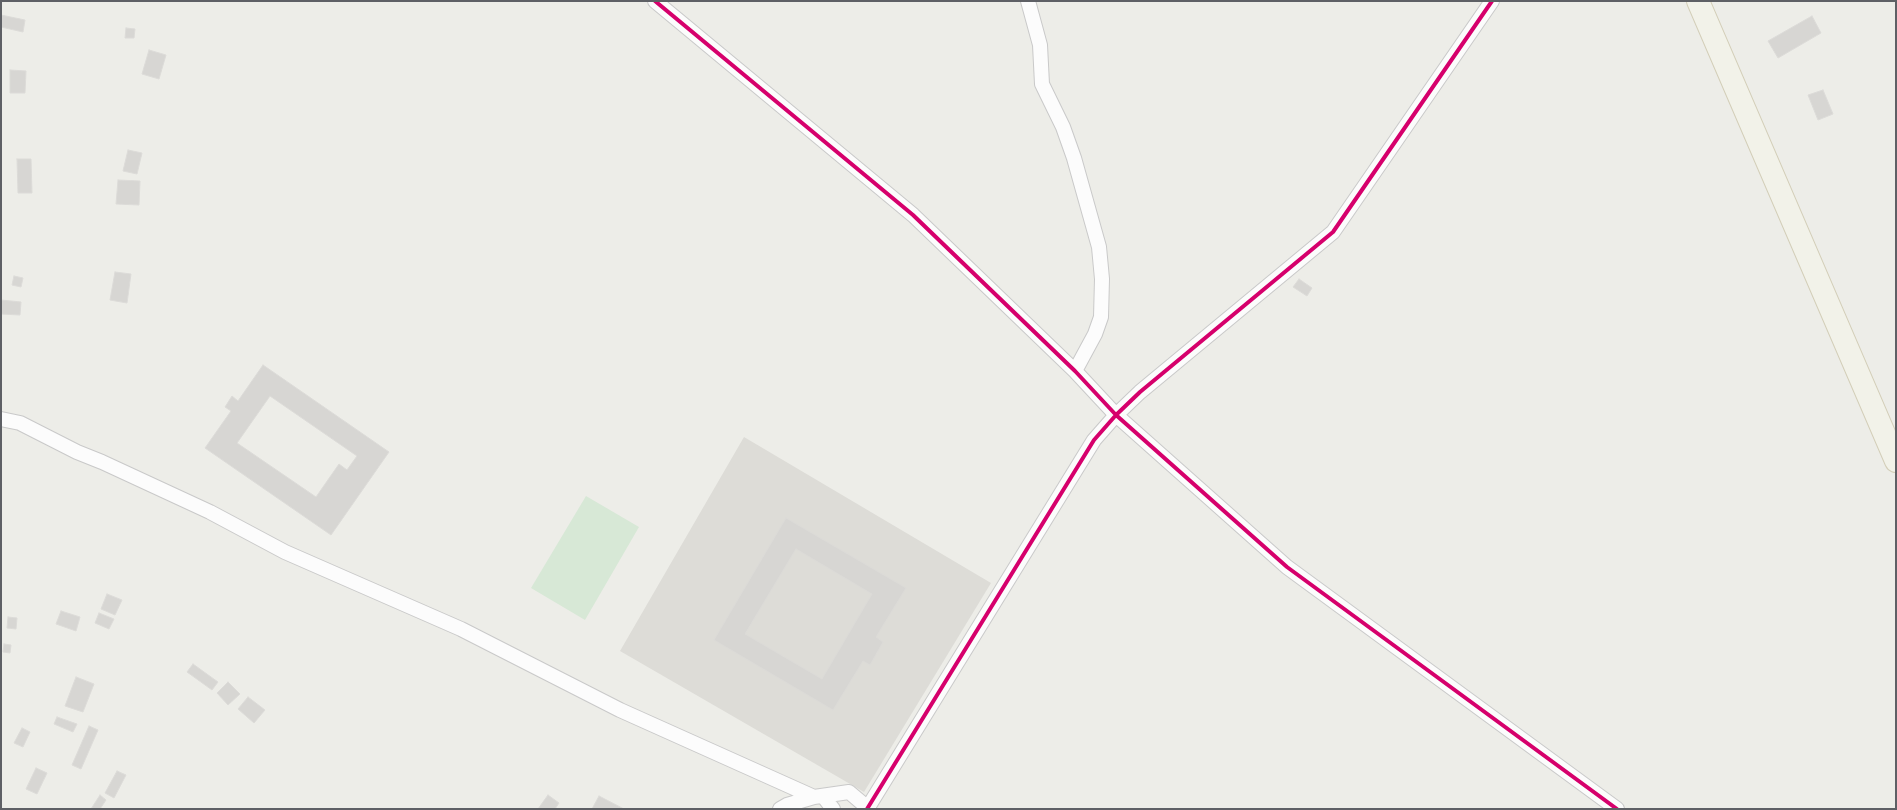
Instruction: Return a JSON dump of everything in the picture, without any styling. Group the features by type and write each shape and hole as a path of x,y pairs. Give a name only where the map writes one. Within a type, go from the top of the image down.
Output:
{"main road":[{"path":"1698,1 1896,461"}],"street":[{"path":"655,1 913,215 1075,371 1116,414 1287,567 1617,809"},
{"path":"1028,1 1040,45 1042,84 1070,145 1099,248 1102,279 1101,317 1095,334 1075,371"},
{"path":"780,809 787,805 818,796 849,792 868,809 1094,440 1116,414 1140,392 1333,232 1492,1"},
{"path":"1,419 20,423 77,452 210,512 285,552 462,629 620,710 818,796 833,809"}],"shaded area":[{"path":"744,437 991,583 864,792 620,651"}],"green space":[{"path":"586,496 639,527 585,620 531,588"}],"building":[{"path":"1,15 25,20 23,32 1,27"},
{"path":"1812,16 1821,33 1778,58 1768,41"},
{"path":"126,28 135,29 134,38 125,38"},
{"path":"149,50 166,55 159,79 142,74"},
{"path":"10,70 26,71 25,93 10,93"},
{"path":"1823,90 1833,114 1818,120 1808,95"},
{"path":"128,150 142,153 137,174 123,171"},
{"path":"17,159 31,159 32,193 18,193"},
{"path":"118,180 140,181 139,205 116,204"},
{"path":"115,272 131,274 127,303 110,300"},
{"path":"14,276 23,278 21,287 12,285"},
{"path":"1299,279 1312,288 1307,296 1293,287"},
{"path":"1,300 21,302 20,315 1,314"},
{"path":"263,365 389,452 331,535 205,448 231,411 225,407 232,396 238,401","holes":["270,396 357,456 347,470 339,464 316,497 237,443"]},
{"path":"786,518 906,588 876,637 883,642 870,665 863,661 833,710 714,640","holes":["796,549 872,594 822,679 745,634"]},
{"path":"107,594 122,600 115,615 101,609"},
{"path":"61,611 80,617 76,631 56,624"},
{"path":"99,613 114,619 109,629 95,623"},
{"path":"8,617 17,618 16,629 7,628"},
{"path":"4,644 11,645 10,653 3,652"},
{"path":"193,664 218,682 212,690 187,672"},
{"path":"76,677 94,684 83,712 65,706"},
{"path":"228,682 240,694 228,705 217,693"},
{"path":"248,697 265,710 254,723 238,709"},
{"path":"57,717 77,724 73,732 54,724"},
{"path":"89,726 98,730 81,769 72,765"},
{"path":"22,728 30,732 23,747 14,743"},
{"path":"36,768 47,773 37,794 26,789"},
{"path":"117,771 126,775 114,798 105,793"},
{"path":"100,795 106,800 100,809 91,809"},
{"path":"548,795 559,803 555,809 538,809"},
{"path":"599,796 624,809 592,809"}],"cycle path":[{"path":"655,1 913,215 1075,371 1116,415 1287,567 1617,809"},
{"path":"867,809 1094,440 1116,415 1140,392 1333,232 1492,1"}]}
